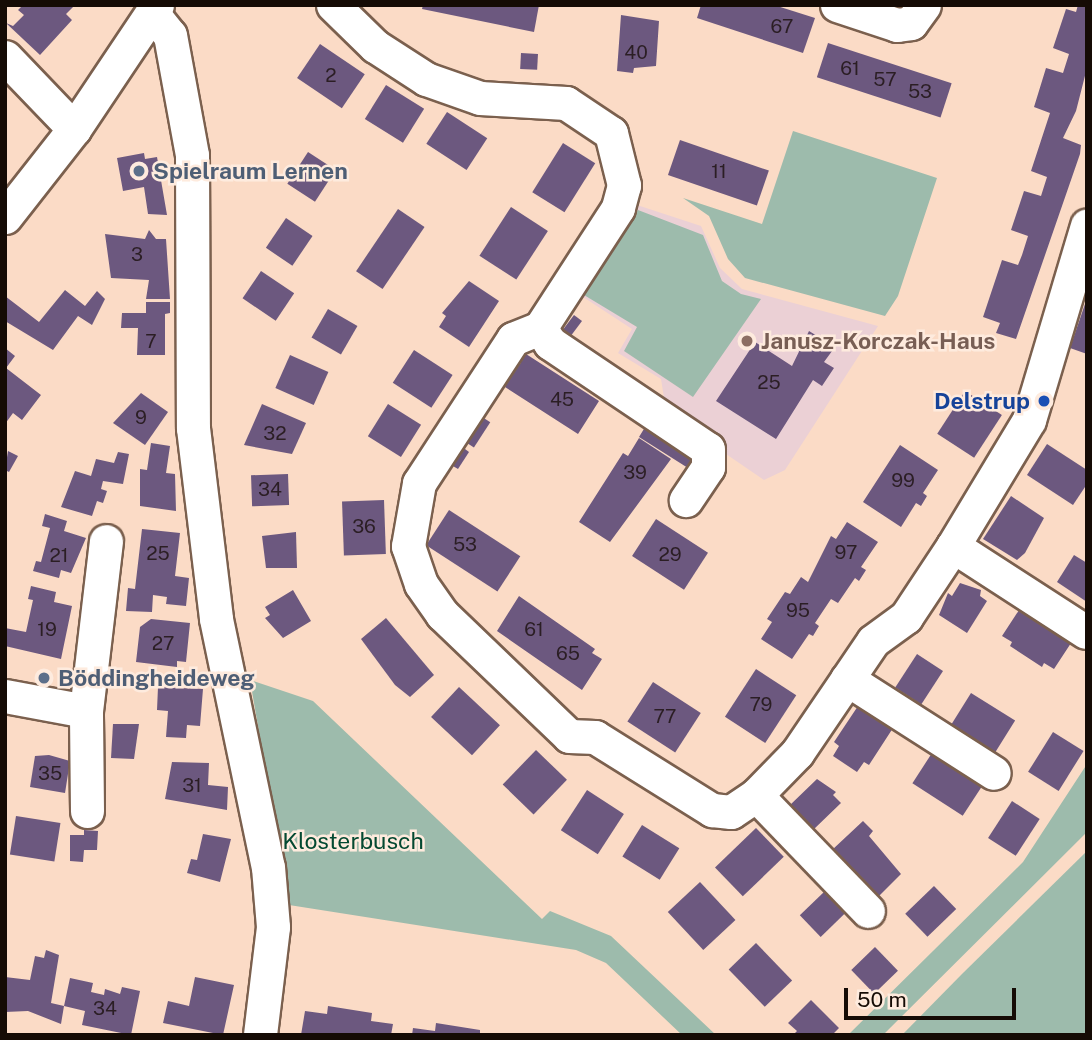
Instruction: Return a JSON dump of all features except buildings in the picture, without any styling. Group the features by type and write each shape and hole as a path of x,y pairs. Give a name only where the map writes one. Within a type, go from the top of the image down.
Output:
{"street":[{"path":"333,5 375,46 426,79 480,98 566,103 611,133 624,185 618,208 540,328 513,339 419,483 408,546 421,584 442,614 569,736 595,737 712,810 730,812 756,795 797,753 873,641 906,617 953,546 1024,431 1087,225"},
{"path":"837,5 898,25 911,23 924,5"},
{"path":"5,217 74,129 155,9 170,35 192,155 193,428 216,619 268,867 273,928 260,1035"},
{"path":"5,57 74,129"},
{"path":"540,328 550,343 708,449 708,467 686,500"},
{"path":"87,811 86,711 106,541"},
{"path":"953,546 1086,632"},
{"path":"847,679 994,773"},
{"path":"5,696 86,711"},
{"path":"756,795 868,911"}],"shaded area":[{"name":"Janusz-Korczak-Haus","path":"637,205 701,226 720,268 742,289 878,326 785,470 764,480 726,454 720,437 665,404 661,379 618,353 632,329 580,295"}],"green space":[{"path":"793,131 937,178 898,296 885,316 745,278 728,259 709,216 683,198 762,224"},
{"path":"638,210 703,235 722,281 741,294 761,299 693,397 624,351 637,327 584,295"},
{"name":"Klosterbusch","path":"250,680 313,701 542,919 550,911 611,936 716,1035 682,1035 606,963 576,950 289,905"},
{"path":"1087,764 1087,832 883,1035 848,1035 1023,862"},
{"path":"1087,851 1087,1035 902,1035 962,974"}],"place":[{"name":"Spielraum Lernen","path":"139,171"},
{"name":"Janusz-Korczak-Haus","path":"747,341"},
{"name":"Delstrup","path":"1044,401"},
{"name":"Böddingheideweg","path":"44,678"}]}
